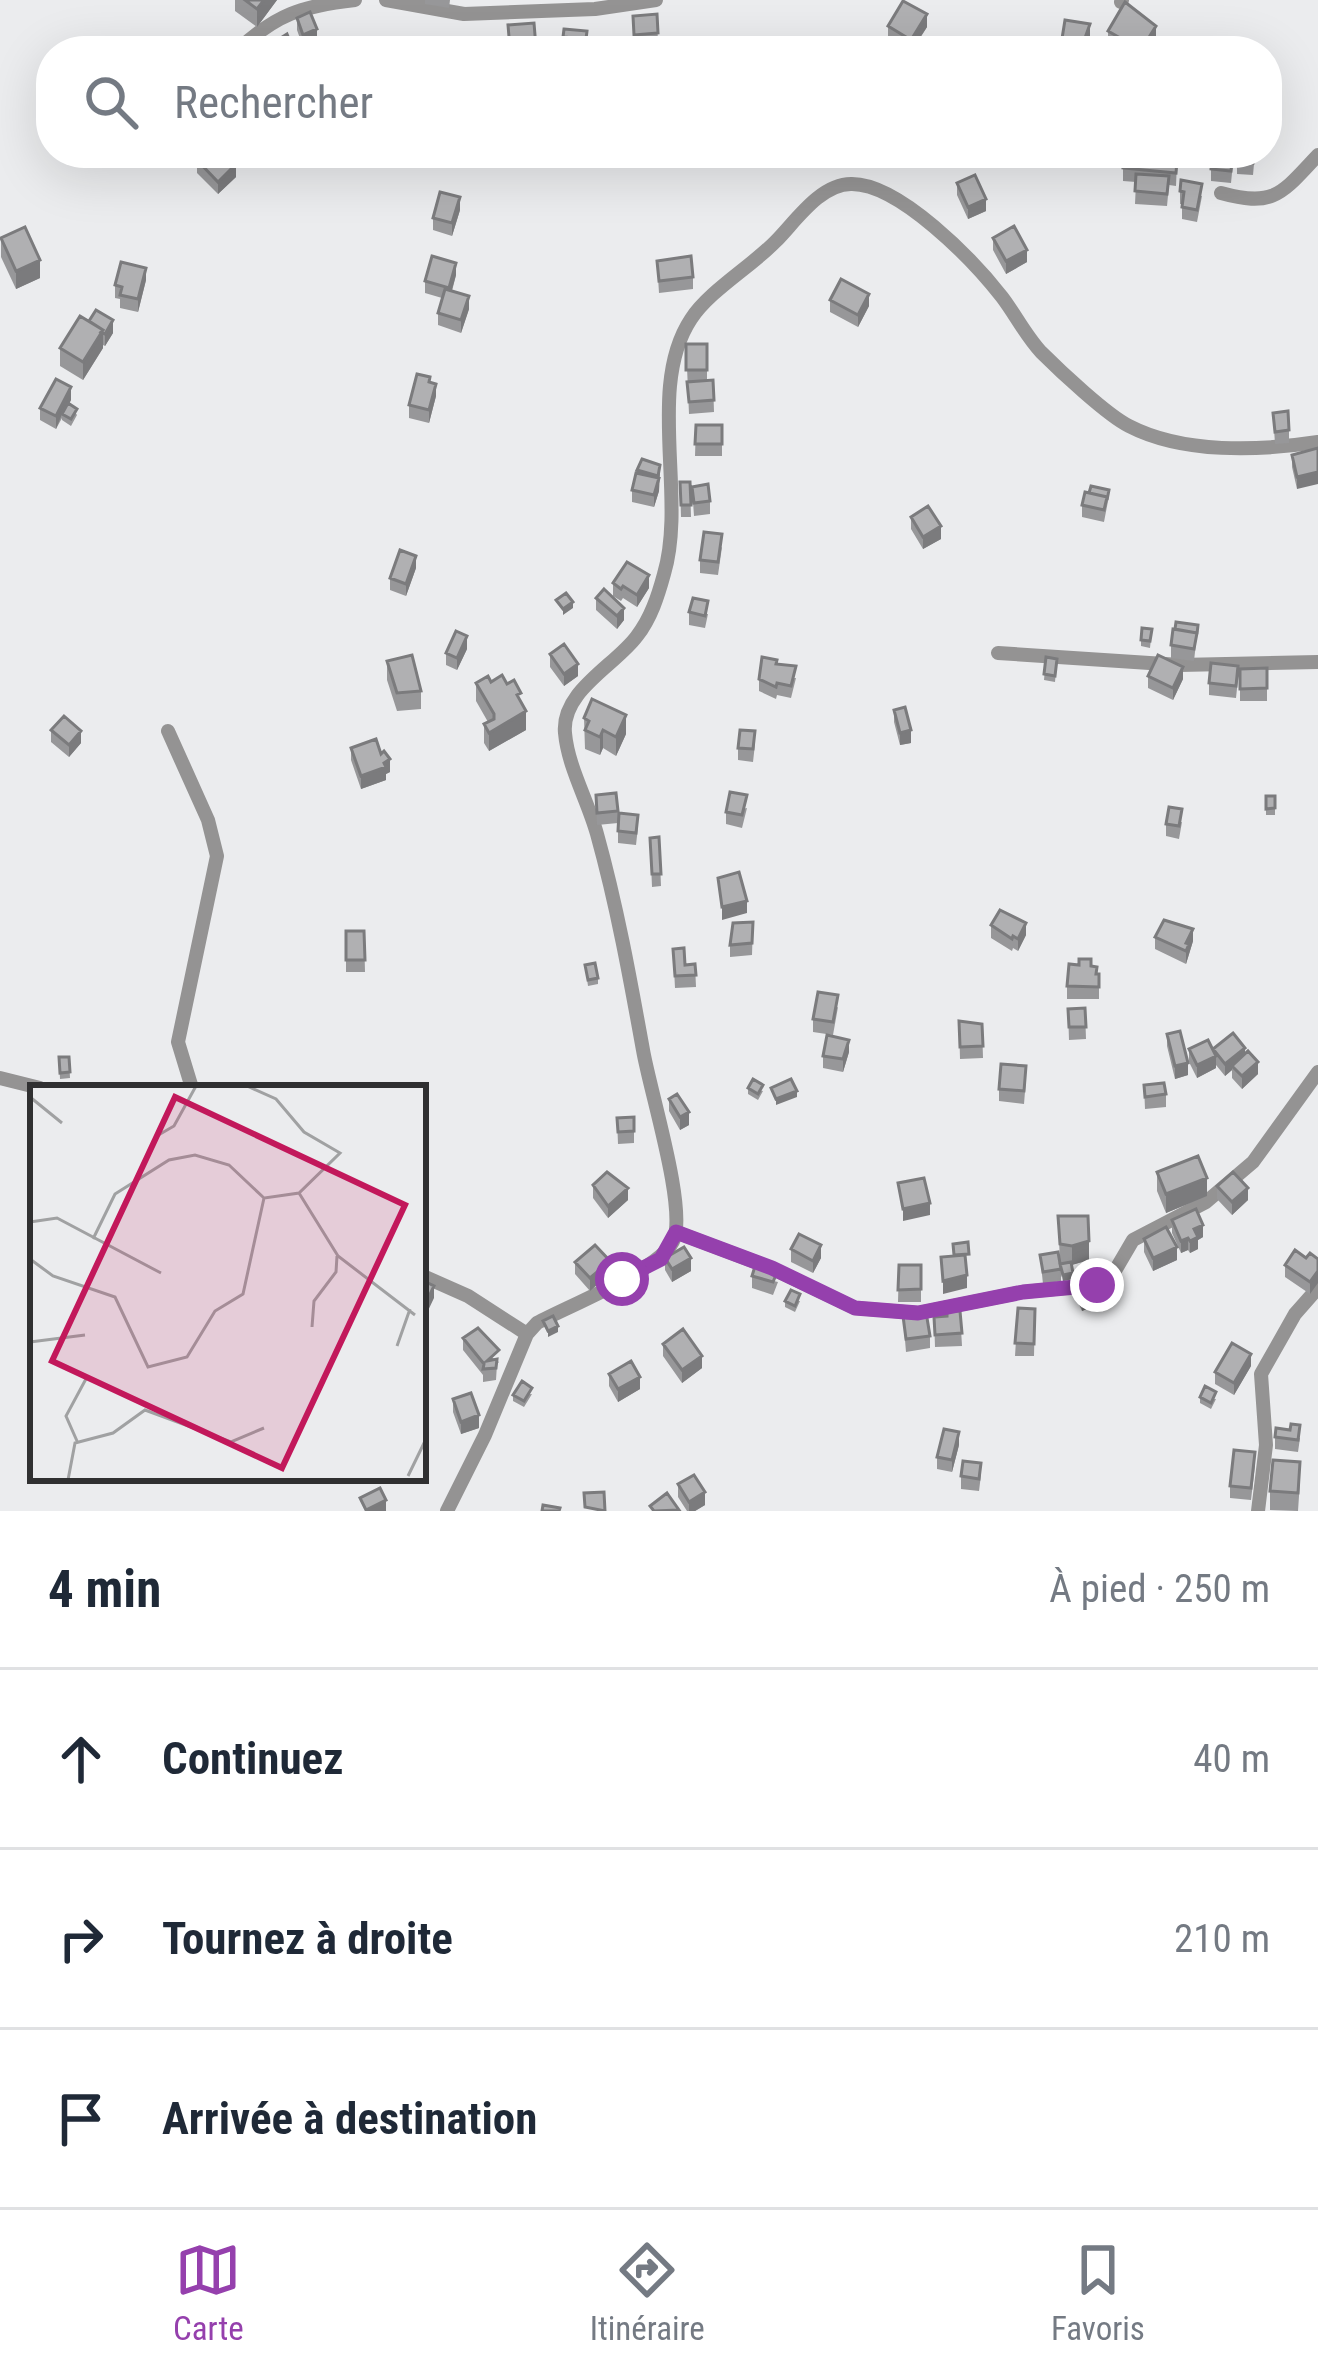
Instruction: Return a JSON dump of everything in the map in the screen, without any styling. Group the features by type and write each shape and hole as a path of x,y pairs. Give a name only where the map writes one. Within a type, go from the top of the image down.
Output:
{"street":[{"path":"253,36 282,17 356,0"},
{"path":"386,0 464,14 595,9 656,0"},
{"path":"1221,193 1252,202 1271,198 1318,155"},
{"path":"447,1511 527,1334 557,1312 661,1259 676,1232 622,931 565,733 566,715 578,696 637,637 660,591 669,559 674,481 671,381 692,317 762,256 800,214 833,189 852,184 914,209 1000,295 1039,350 1124,424 1161,440 1225,446 1278,448 1318,442"},
{"path":"998,652 1180,665 1318,662"},
{"path":"168,730 208,820 218,856 178,1042 191,1085"},
{"path":"676,1232 772,1268 855,1308 918,1313 1023,1292 1097,1285 1116,1269 1133,1240 1206,1202 1253,1162 1318,1072"},
{"path":"0,1078 30,1086"},
{"path":"426,1277 468,1296 527,1334"},
{"path":"1258,1511 1266,1445 1261,1374 1295,1314 1318,1288"}],"building":[{"path":"903,1 927,14 913,36 888,26"},
{"path":"1125,2 1156,26 1150,36 1117,36 1108,31"},
{"path":"310,12 317,29 303,35 297,18"},
{"path":"657,14 658,33 634,35 633,16"},
{"path":"1065,20 1090,24 1086,36 1062,36"},
{"path":"534,23 535,36 509,36 508,25"},
{"path":"564,29 587,31 586,36 563,36"},
{"path":"205,168 232,168 218,182"},
{"path":"1123,168 1176,168 1176,173"},
{"path":"1136,174 1169,176 1167,194 1135,191"},
{"path":"975,175 986,199 968,207 957,183"},
{"path":"1181,180 1202,184 1197,210 1182,207"},
{"path":"440,192 460,197 452,223 433,218"},
{"path":"1014,226 1027,250 1006,261 993,238"},
{"path":"25,227 40,260 16,271 1,238"},
{"path":"432,256 456,263 449,288 425,281"},
{"path":"691,256 693,277 659,281 657,261"},
{"path":"121,262 146,268 138,299 120,295 122,287 115,285"},
{"path":"841,279 869,294 858,315 830,300"},
{"path":"445,289 469,296 461,320 438,313"},
{"path":"96,310 113,320 105,334 89,321"},
{"path":"80,316 103,330 83,362 60,348"},
{"path":"686,344 707,344 707,370 686,370"},
{"path":"417,374 436,384 429,410 409,405"},
{"path":"56,379 71,387 56,416 40,408"},
{"path":"713,380 714,400 689,402 687,382"},
{"path":"68,403 77,409 71,419 62,414"},
{"path":"1288,411 1289,430 1275,432 1273,413"},
{"path":"696,425 722,425 722,444 695,444"},
{"path":"1318,448 1318,472 1297,477 1292,455"},
{"path":"642,459 660,465 658,476 637,470"},
{"path":"636,473 659,478 654,495 632,490"},
{"path":"680,482 690,482 691,505 681,505"},
{"path":"708,484 710,501 694,503 692,487"},
{"path":"1091,486 1109,490 1107,500 1089,493"},
{"path":"1085,492 1107,497 1104,510 1082,505"},
{"path":"928,506 941,526 923,537 911,517"},
{"path":"704,532 722,534 718,562 700,560"},
{"path":"400,550 416,556 406,584 390,578"},
{"path":"627,562 649,575 637,595 613,583"},
{"path":"604,589 624,608 617,616 596,598"},
{"path":"566,593 573,602 563,609 556,600"},
{"path":"693,598 708,601 705,616 689,612"},
{"path":"1176,622 1198,625 1197,634 1175,629"},
{"path":"1142,628 1152,629 1150,641 1141,640"},
{"path":"1173,629 1197,633 1194,649 1171,645"},
{"path":"456,631 467,636 457,658 446,653"},
{"path":"564,644 578,664 564,674 550,654"},
{"path":"412,655 421,691 397,693 387,661"},
{"path":"1158,655 1183,667 1173,688 1148,676"},
{"path":"762,657 796,666 791,686 777,683 776,687 759,679"},
{"path":"1046,657 1057,659 1055,676 1044,674"},
{"path":"1211,663 1238,666 1236,686 1209,683"},
{"path":"1267,668 1267,688 1240,689 1240,669"},
{"path":"502,675 507,684 514,680 526,711 489,733 484,724 494,714 476,683"},
{"path":"592,699 626,715 616,737 603,730 600,737 585,730 589,721 584,718"},
{"path":"905,707 911,730 900,733 894,710"},
{"path":"64,716 81,731 69,745 51,730"},
{"path":"740,730 755,731 753,749 738,748"},
{"path":"376,739 381,754 384,751 390,759 386,767 361,776 351,748"},
{"path":"730,792 747,795 742,815 726,812"},
{"path":"616,793 618,811 597,813 596,795"},
{"path":"1266,796 1275,796 1275,808 1266,809"},
{"path":"1169,807 1182,809 1179,826 1166,824"},
{"path":"619,813 638,815 636,833 618,831"},
{"path":"659,837 661,874 652,874 650,838"},
{"path":"739,872 747,901 722,907 718,878"},
{"path":"1000,910 1026,923 1018,939 991,925"},
{"path":"1164,920 1193,929 1186,951 1155,937"},
{"path":"753,922 752,943 730,945 733,923"},
{"path":"346,931 364,931 365,960 346,960"},
{"path":"684,948 685,965 695,964 696,975 675,976 673,949"},
{"path":"1079,959 1091,959 1091,966 1097,967 1099,987 1067,986 1069,964 1079,965"},
{"path":"595,963 598,978 588,980 585,965"},
{"path":"818,992 838,995 833,1022 813,1019"},
{"path":"1085,1008 1086,1027 1069,1027 1068,1009"},
{"path":"959,1021 982,1024 983,1046 960,1047"},
{"path":"1180,1031 1188,1063 1175,1066 1167,1034"},
{"path":"1233,1033 1245,1048 1225,1064 1213,1049"},
{"path":"827,1035 849,1040 843,1059 823,1056"},
{"path":"1208,1040 1216,1056 1197,1065 1189,1049"},
{"path":"1248,1051 1258,1062 1242,1076 1232,1066"},
{"path":"59,1057 69,1057 70,1072 60,1073"},
{"path":"1001,1064 1026,1066 1024,1091 999,1089"},
{"path":"753,1079 763,1085 758,1094 748,1088"},
{"path":"791,1079 797,1091 776,1099 771,1088"},
{"path":"1164,1083 1166,1094 1145,1097 1144,1085"},
{"path":"677,1094 689,1112 680,1117 669,1099"},
{"path":"634,1117 634,1131 618,1132 617,1118"},
{"path":"1198,1156 1207,1178 1166,1194 1157,1172"},
{"path":"607,1172 628,1188 608,1206 593,1185"},
{"path":"1233,1172 1248,1188 1232,1202 1217,1186"},
{"path":"924,1178 930,1203 903,1209 898,1183"},
{"path":"1196,1209 1203,1225 1194,1229 1198,1237 1181,1241 1172,1220"},
{"path":"1058,1216 1088,1216 1089,1241 1060,1244"},
{"path":"1166,1227 1177,1247 1153,1258 1144,1239"},
{"path":"799,1234 821,1245 813,1261 791,1249"},
{"path":"968,1242 969,1254 954,1255 953,1244"},
{"path":"595,1245 610,1261 590,1278 575,1262"},
{"path":"684,1247 691,1258 672,1269 665,1258"},
{"path":"1295,1250 1318,1259 1318,1271 1310,1282 1285,1265"},
{"path":"1058,1252 1061,1269 1043,1272 1040,1255"},
{"path":"965,1255 967,1275 943,1281 941,1257"},
{"path":"1071,1262 1073,1273 1063,1275 1060,1264"},
{"path":"756,1263 778,1270 773,1282 752,1276"},
{"path":"899,1265 921,1265 921,1289 898,1290"},
{"path":"1090,1279 1096,1293 1082,1299 1076,1286"},
{"path":"626,1281 636,1292 627,1299 617,1288"},
{"path":"791,1290 800,1294 795,1306 785,1301"},
{"path":"1018,1308 1035,1309 1034,1344 1015,1343"},
{"path":"947,1311 960,1311 962,1333 935,1335 934,1317 947,1316"},
{"path":"926,1312 930,1336 906,1339 903,1316"},
{"path":"553,1316 558,1326 548,1331 543,1321"},
{"path":"478,1328 499,1350 487,1361 497,1359 496,1368 483,1369 463,1338"},
{"path":"683,1329 702,1356 682,1370 663,1344"},
{"path":"1232,1343 1251,1354 1234,1383 1215,1372"},
{"path":"631,1361 640,1377 618,1389 609,1374"},
{"path":"522,1381 532,1388 524,1401 513,1395"},
{"path":"1205,1386 1216,1392 1211,1403 1200,1397"},
{"path":"471,1393 479,1415 461,1422 453,1399"},
{"path":"1291,1424 1300,1425 1298,1440 1275,1437 1276,1428 1290,1430"},
{"path":"944,1429 959,1432 952,1460 937,1457"},
{"path":"1234,1450 1255,1452 1251,1488 1230,1486"},
{"path":"1273,1460 1300,1462 1298,1493 1270,1491"},
{"path":"963,1461 981,1463 979,1479 961,1476"},
{"path":"694,1475 705,1492 689,1502 678,1484"},
{"path":"380,1488 386,1500 366,1510 360,1498"},
{"path":"604,1492 605,1511 585,1507 584,1493"},
{"path":"667,1493 679,1510 654,1511 650,1506"}],"route":[{"path":"622,1279 661,1259 676,1232 772,1268 855,1308 918,1313 1023,1292 1097,1285"}]}
